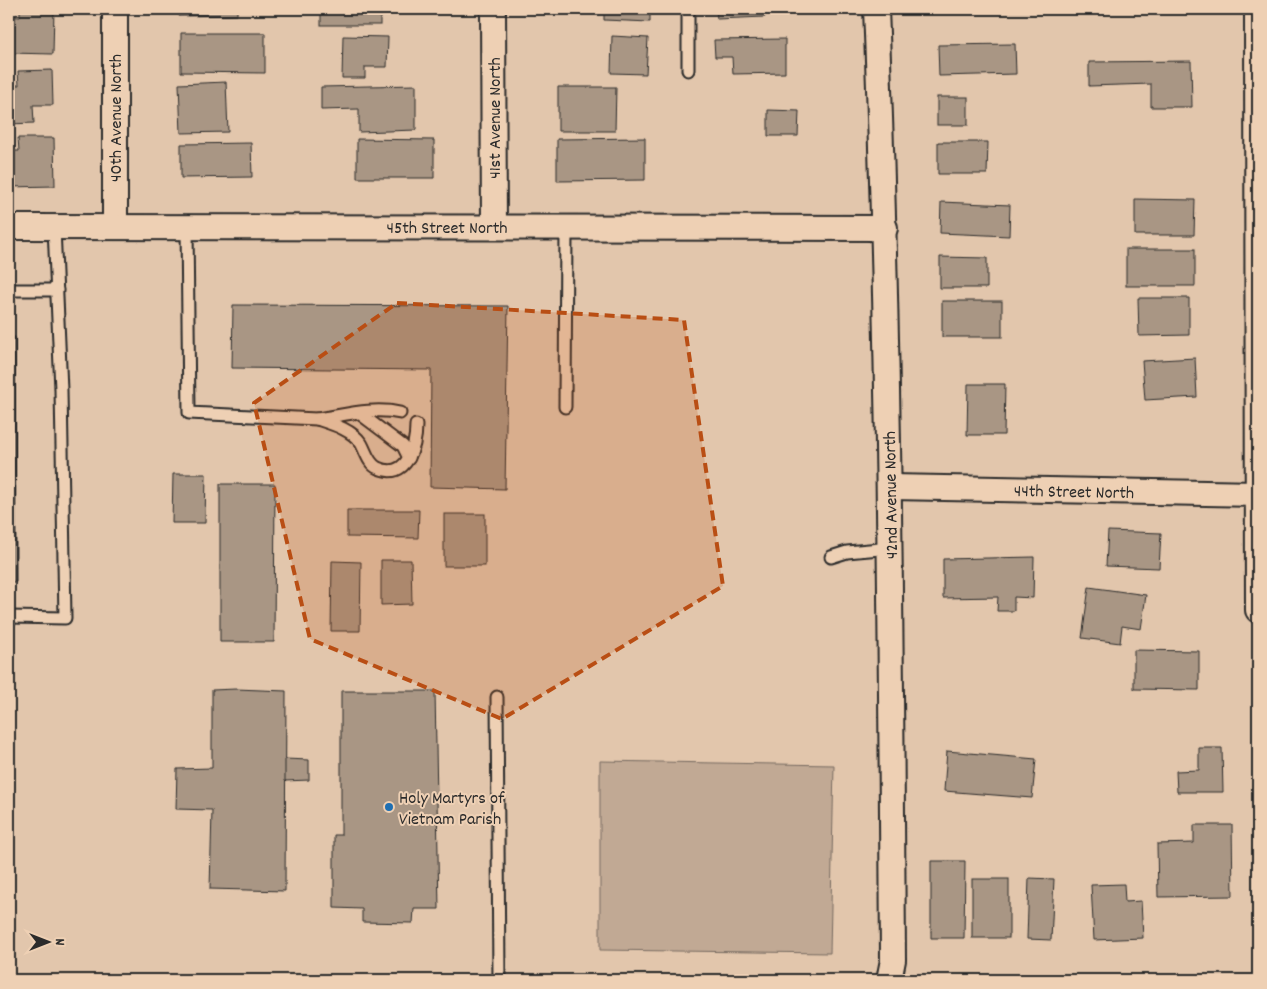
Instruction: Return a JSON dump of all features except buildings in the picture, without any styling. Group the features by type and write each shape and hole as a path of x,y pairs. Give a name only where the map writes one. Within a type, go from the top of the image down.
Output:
{"street":[{"name":"40th Avenue North","path":"115,9 116,227"},
{"name":"41st Avenue North","path":"493,9 494,227"},
{"name":"42nd Avenue North","path":"876,9 885,228 891,548 893,960 889,980"},
{"path":"1257,9 1258,610"},
{"name":"45th Street North","path":"9,227 885,228"},
{"name":"44th Street North","path":"890,487 1258,494"}],"lane":[{"path":"688,9 688,70"},
{"path":"9,617 66,618 61,390 54,227"},
{"path":"187,227 189,413 317,419 359,412 386,410 400,413"},
{"path":"565,407 566,228"},
{"path":"9,290 57,290"},
{"path":"359,412 403,446 409,458"},
{"path":"317,419 342,428 360,442 371,462 378,468 394,471 402,467 409,458 416,440 416,426"},
{"path":"831,557 847,552 891,548"},
{"path":"497,697 498,980"}],"highlighted area":[{"path":"397,303 684,320 723,586 502,719 310,639 254,403"}],"shaded area":[{"path":"600,761 834,765 830,953 600,950"}],"place":[{"name":"Holy Martyrs of Vietnam Parish","path":"389,807"}]}
